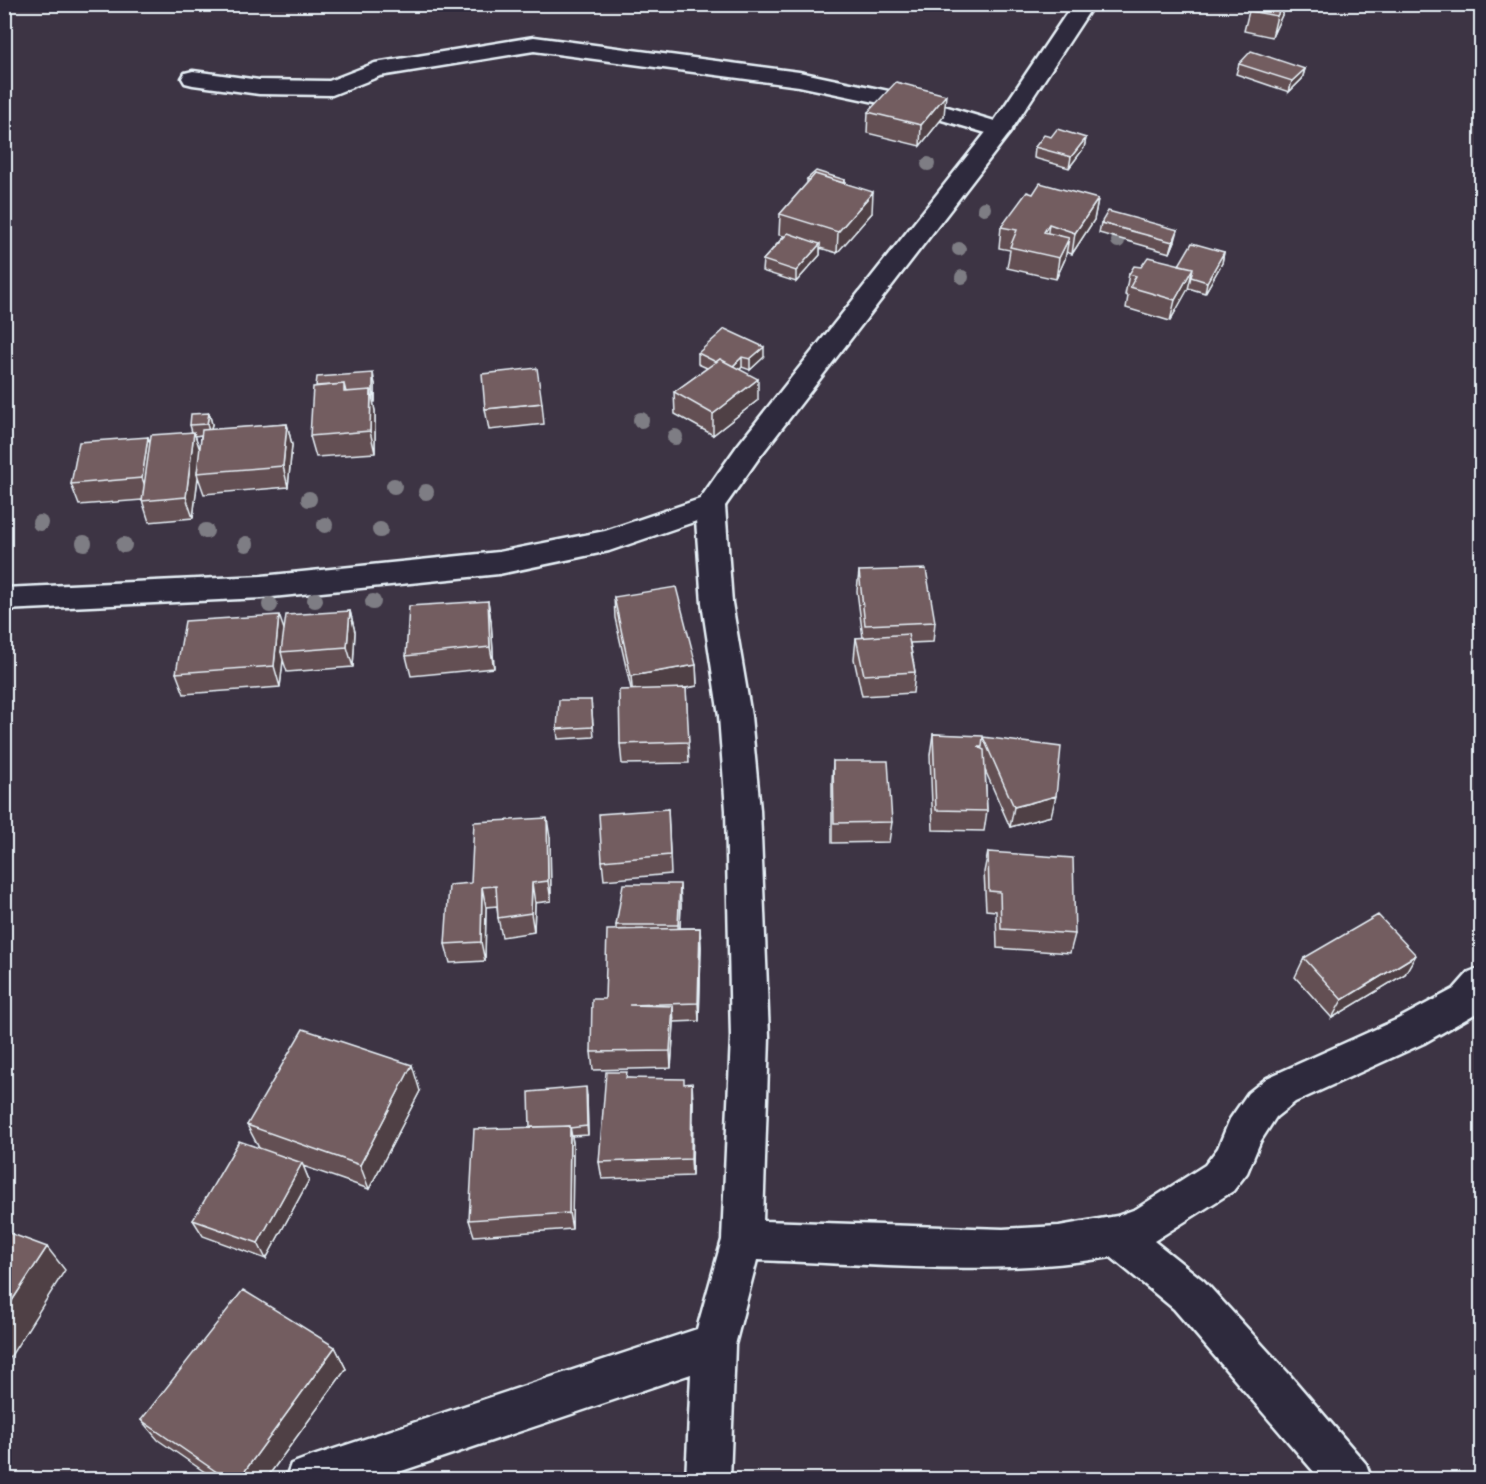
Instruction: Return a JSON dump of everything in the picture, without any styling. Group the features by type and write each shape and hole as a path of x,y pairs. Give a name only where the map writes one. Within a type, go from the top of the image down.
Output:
{"street":[{"path":"4,598 262,586 500,563 609,541 710,506 748,452 1000,130 1084,4"},
{"path":"193,78 259,87 332,88 375,70 534,44 724,71 799,79 898,100 1000,130"},
{"path":"708,1479 714,1345 742,1240 750,1036 743,810 735,716 717,603 710,506"},
{"path":"742,1240 1003,1249 1059,1246 1117,1236 1150,1223 1219,1178 1233,1160 1244,1132 1262,1105 1281,1090 1411,1031 1467,1000 1482,983"},
{"path":"1117,1236 1189,1295 1273,1388 1350,1479"},
{"path":"307,1479 714,1345"}],"building":[{"path":"1252,4 1283,4 1277,16 1249,11"},
{"path":"1251,51 1305,69 1292,81 1239,64"},
{"path":"896,82 946,95 921,125 868,112"},
{"path":"1057,129 1086,138 1071,157 1035,147 1044,135 1051,137"},
{"path":"816,171 845,180 843,183 815,174 810,180 807,179"},
{"path":"815,174 873,192 838,232 780,214"},
{"path":"1040,183 1098,199 1075,233 1049,224 1044,232 1069,238 1059,258 1010,247 1017,230 1001,227 1027,192 1033,194"},
{"path":"1108,211 1178,230 1173,242 1101,223"},
{"path":"788,233 820,244 796,271 763,260"},
{"path":"1192,243 1224,252 1207,282 1191,277 1193,268 1179,265"},
{"path":"1148,257 1193,268 1175,300 1130,287 1136,276 1129,274 1134,266 1141,267"},
{"path":"725,329 764,347 750,359 742,357 733,366 720,359 716,362 698,353"},
{"path":"720,359 758,379 713,414 674,392"},
{"path":"537,368 542,403 485,409 482,374"},
{"path":"373,373 373,391 346,392 344,384 316,386 317,377"},
{"path":"344,384 344,392 371,390 370,431 310,436 313,387"},
{"path":"209,413 207,424 190,425 191,414"},
{"path":"287,424 283,466 197,473 202,430"},
{"path":"194,432 186,497 142,501 151,435"},
{"path":"148,437 142,478 71,484 79,442"},
{"path":"926,569 935,622 865,625 859,571"},
{"path":"676,587 696,665 631,676 614,597"},
{"path":"488,601 490,647 406,656 409,606"},
{"path":"350,611 347,647 281,652 286,615"},
{"path":"279,615 274,666 176,673 185,621"},
{"path":"908,634 915,672 864,675 856,638"},
{"path":"686,688 689,742 620,744 619,690"},
{"path":"559,700 591,700 593,727 557,729"},
{"path":"933,734 983,736 982,747 978,747 984,750 987,811 936,810"},
{"path":"983,737 1061,747 1056,796 1014,807"},
{"path":"833,761 888,761 892,822 834,823"},
{"path":"668,809 670,855 602,861 599,814"},
{"path":"547,818 548,881 532,883 531,913 498,918 496,886 482,887 481,942 445,944 449,885 471,883 474,822"},
{"path":"988,852 1073,858 1075,934 1001,929 1000,892 989,891"},
{"path":"623,884 680,884 678,925 616,925"},
{"path":"1378,915 1416,955 1342,1000 1304,958"},
{"path":"700,928 698,1003 629,1005 673,1006 670,1051 591,1052 592,999 605,999 607,930"},
{"path":"303,1029 412,1065 360,1165 247,1125"},
{"path":"606,1072 627,1072 626,1078 684,1079 684,1084 692,1083 691,1159 599,1162"},
{"path":"586,1087 587,1126 530,1127 529,1092"},
{"path":"570,1126 569,1213 469,1220 474,1129"},
{"path":"239,1141 302,1163 258,1243 193,1220"},
{"path":"4,1231 47,1247 4,1313"},
{"path":"243,1290 335,1347 239,1479 227,1479 141,1420"}]}
